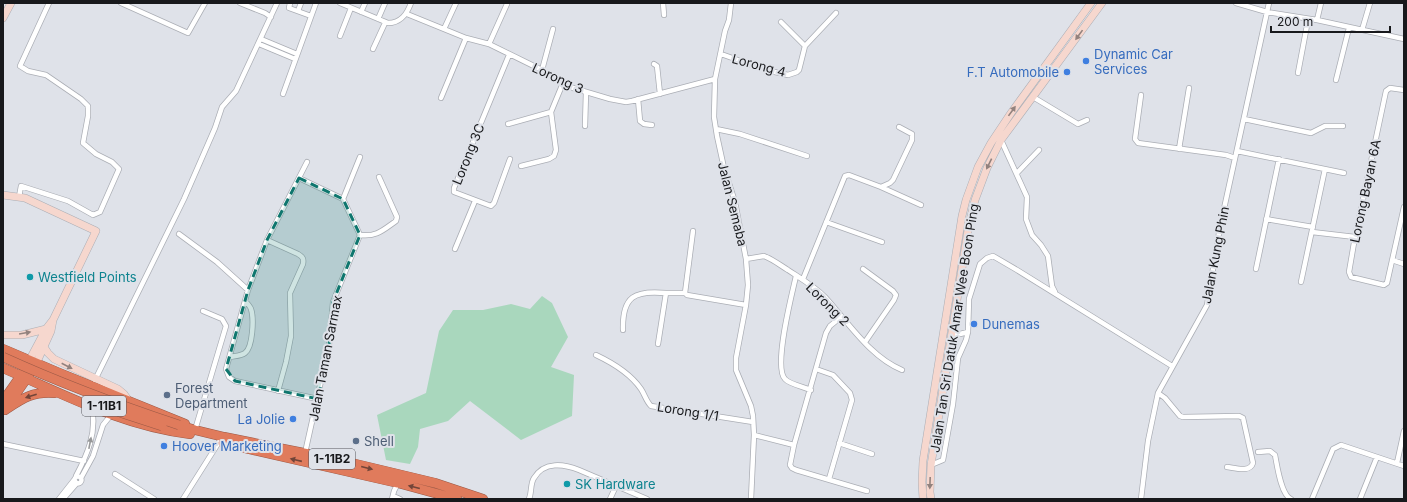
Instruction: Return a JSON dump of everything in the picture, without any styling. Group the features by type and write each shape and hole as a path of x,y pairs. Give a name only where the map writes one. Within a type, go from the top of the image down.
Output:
{"highway":[{"path":"3,349 26,372"},
{"path":"3,357 48,388 111,415 165,431 192,432 219,442 389,481 394,492 457,499"},
{"path":"3,364 26,372"},
{"path":"3,368 26,372 57,372 181,421 192,432"},
{"path":"4,408 26,372"},
{"name":"1-11B1","path":"26,372 122,413 178,428"},
{"path":"48,388 46,385 46,380 57,372"},
{"path":"4,408 32,394 61,394"},
{"name":"1-11B2","path":"178,428 192,432 305,453 434,483 483,499"}],"main road":[{"path":"3,18 11,3"},
{"name":"Jalan Tan Sri Datuk Amar Wee Boon Ping","path":"923,499 923,461 962,216 970,188 981,161 996,135 1092,3"},
{"name":"Jalan Tan Sri Datuk Amar Wee Boon Ping","path":"931,499 931,465 953,334 969,224 975,200 987,168 1001,140 1102,3"},
{"path":"3,195 24,198 96,231 53,320 46,329 26,372"},
{"path":"26,372 44,347 52,331 53,320"},
{"path":"3,335 22,335 46,329"},
{"path":"44,347 54,359 121,392 129,401"}],"street":[{"path":"19,197 21,186 68,201 93,215 100,212 119,169 112,162 96,154 83,143 88,116 88,106 81,99 46,75 28,71 20,66 49,3"},
{"path":"121,3 188,33 205,3"},
{"path":"240,3 265,13 270,17"},
{"path":"95,380 184,199 215,128 222,107 236,91 277,3"},
{"path":"290,3 289,8 311,16"},
{"path":"298,11 301,3"},
{"path":"283,94 316,3"},
{"path":"340,3 385,23 399,21 407,14 411,3"},
{"path":"361,12 365,3"},
{"path":"378,19 385,3"},
{"path":"444,29 456,3"},
{"path":"663,3 664,15"},
{"name":"Jalan Semaba","path":"731,3 729,20 720,54 716,79 714,117 724,168 735,202 746,259 748,285 746,305 736,358 736,370 751,406 754,422 751,499"},
{"path":"1236,3 1267,12 1308,20 1317,20 1404,39"},
{"name":"Jalan Kung Phin","path":"1141,499 1148,441 1158,393 1207,305 1220,227 1269,3"},
{"path":"1317,20 1321,3"},
{"path":"1362,30 1370,3"},
{"path":"489,44 507,4"},
{"path":"340,36 351,8"},
{"name":"Lorong 4","path":"720,54 766,70 788,75 797,72 799,70 805,46 836,13"},
{"name":"Lorong 3","path":"407,14 466,38 489,44 542,70 563,83 586,92 626,102 716,79"},
{"path":"1298,72 1308,20"},
{"path":"781,22 805,46"},
{"path":"373,49 385,23"},
{"path":"1336,80 1349,28"},
{"path":"542,70 553,29"},
{"path":"441,98 466,38"},
{"path":"260,42 296,56"},
{"name":"Lorong 3C","path":"509,55 454,188 454,192 492,206 510,159"},
{"path":"654,64 657,66 660,94"},
{"path":"521,166 549,159 554,156 556,150 551,112 563,83"},
{"path":"1179,149 1188,88"},
{"name":"Lorong Bayan 6A","path":"1392,260 1389,280 1384,285 1350,276 1349,272 1354,237 1386,91 1390,88 1404,90"},
{"path":"585,126 586,92"},
{"path":"1141,94 1135,139 1138,144 1226,155 1235,158"},
{"path":"1033,97 1078,124 1087,120"},
{"path":"638,99 640,121 644,124 652,125"},
{"path":"508,124 551,112"},
{"path":"1244,119 1311,133 1325,126 1343,126"},
{"path":"881,187 893,180 912,140 912,134 899,127"},
{"path":"716,129 740,134 807,156"},
{"path":"1001,140 1027,197 1026,219 1032,235 1048,256 1052,286 1055,292"},
{"path":"1017,173 1039,150"},
{"path":"1237,151 1344,173"},
{"path":"343,199 360,157"},
{"path":"1256,269 1279,159"},
{"path":"307,162 267,240 248,290 226,369 227,373 232,379 278,391 318,399"},
{"path":"1301,282 1325,169"},
{"path":"803,279 846,175 881,187 921,205"},
{"path":"299,178 343,199 360,236 370,236 375,235 396,221 397,216 379,177"},
{"path":"455,249 475,201"},
{"path":"1404,207 1392,260 1404,264"},
{"path":"1266,218 1313,227"},
{"path":"826,222 882,242"},
{"path":"685,293 693,231"},
{"path":"1312,232 1354,237"},
{"path":"179,234 217,262 248,290"},
{"name":"Jalan Taman Sarmax","path":"305,453 329,346 333,302 360,236"},
{"path":"267,240 303,256 304,260 290,293 291,336 278,391"},
{"name":"Lorong 2","path":"746,259 764,256 803,279 824,296 841,317 865,342 891,365 902,370"},
{"path":"931,465 943,460 953,404 958,358 968,332 969,299 980,264 987,258 993,256 1055,292 1172,366"},
{"path":"863,269 893,291 896,295 865,342"},
{"path":"796,276 782,343 782,373 783,378 786,381 811,390"},
{"path":"623,330 625,308 634,296 640,293 650,291 685,293 686,295 746,305"},
{"path":"658,344 666,293"},
{"path":"230,357 244,354 250,346 252,315 251,310 245,301"},
{"path":"192,432 226,326 222,319 203,311"},
{"path":"841,317 830,326 826,333 811,390 794,445 790,465 792,468 867,491"},
{"path":"953,334 968,332"},
{"name":"Lorong 1/1","path":"596,355 621,368 642,390 651,406 754,422"},
{"path":"816,369 833,375 852,397 829,479"},
{"path":"1158,393 1165,398 1180,416 1183,417 1239,416 1243,418 1253,463 1248,469 1227,467"},
{"path":"59,499 77,479 88,452 95,422 92,407"},
{"path":"63,499 93,456 101,428 111,415"},
{"path":"94,426 97,424 101,428"},
{"path":"1397,463 1404,431"},
{"path":"754,434 794,445"},
{"path":"183,499 219,442"},
{"path":"839,443 872,454"},
{"path":"3,444 84,461"},
{"path":"1312,499 1333,449 1337,446 1341,445 1404,466"},
{"path":"1258,452 1270,451 1275,454 1283,491 1288,498 1291,499"},
{"path":"1360,499 1376,457"},
{"path":"529,499 534,477 544,468 553,465 568,466 647,499"},
{"path":"117,475 154,499"},
{"path":"610,499 616,486"},
{"path":"394,492 400,499"}],"highlighted area":[{"path":"299,178 343,199 360,235 333,302 329,345 318,399 235,381 226,369 248,290 267,240"}],"green space":[{"path":"542,296 552,303 568,337 551,367 574,375 572,416 521,440 470,401 448,421 420,429 418,447 410,464 386,460 377,415 426,393 439,331 453,310 483,310 511,304 530,309"}],"place":[{"name":"Dynamic Car Services","path":"1086,61"},
{"name":"F.T Automobile","path":"1067,72"},
{"name":"Westfield Points","path":"30,277"},
{"name":"Dunemas","path":"974,324"},
{"name":"Forest Department","path":"167,395"},
{"name":"La Jolie","path":"293,419"},
{"name":"Shell","path":"356,441"},
{"name":"Hoover Marketing","path":"164,446"},
{"name":"SK Hardware","path":"567,484"}]}
